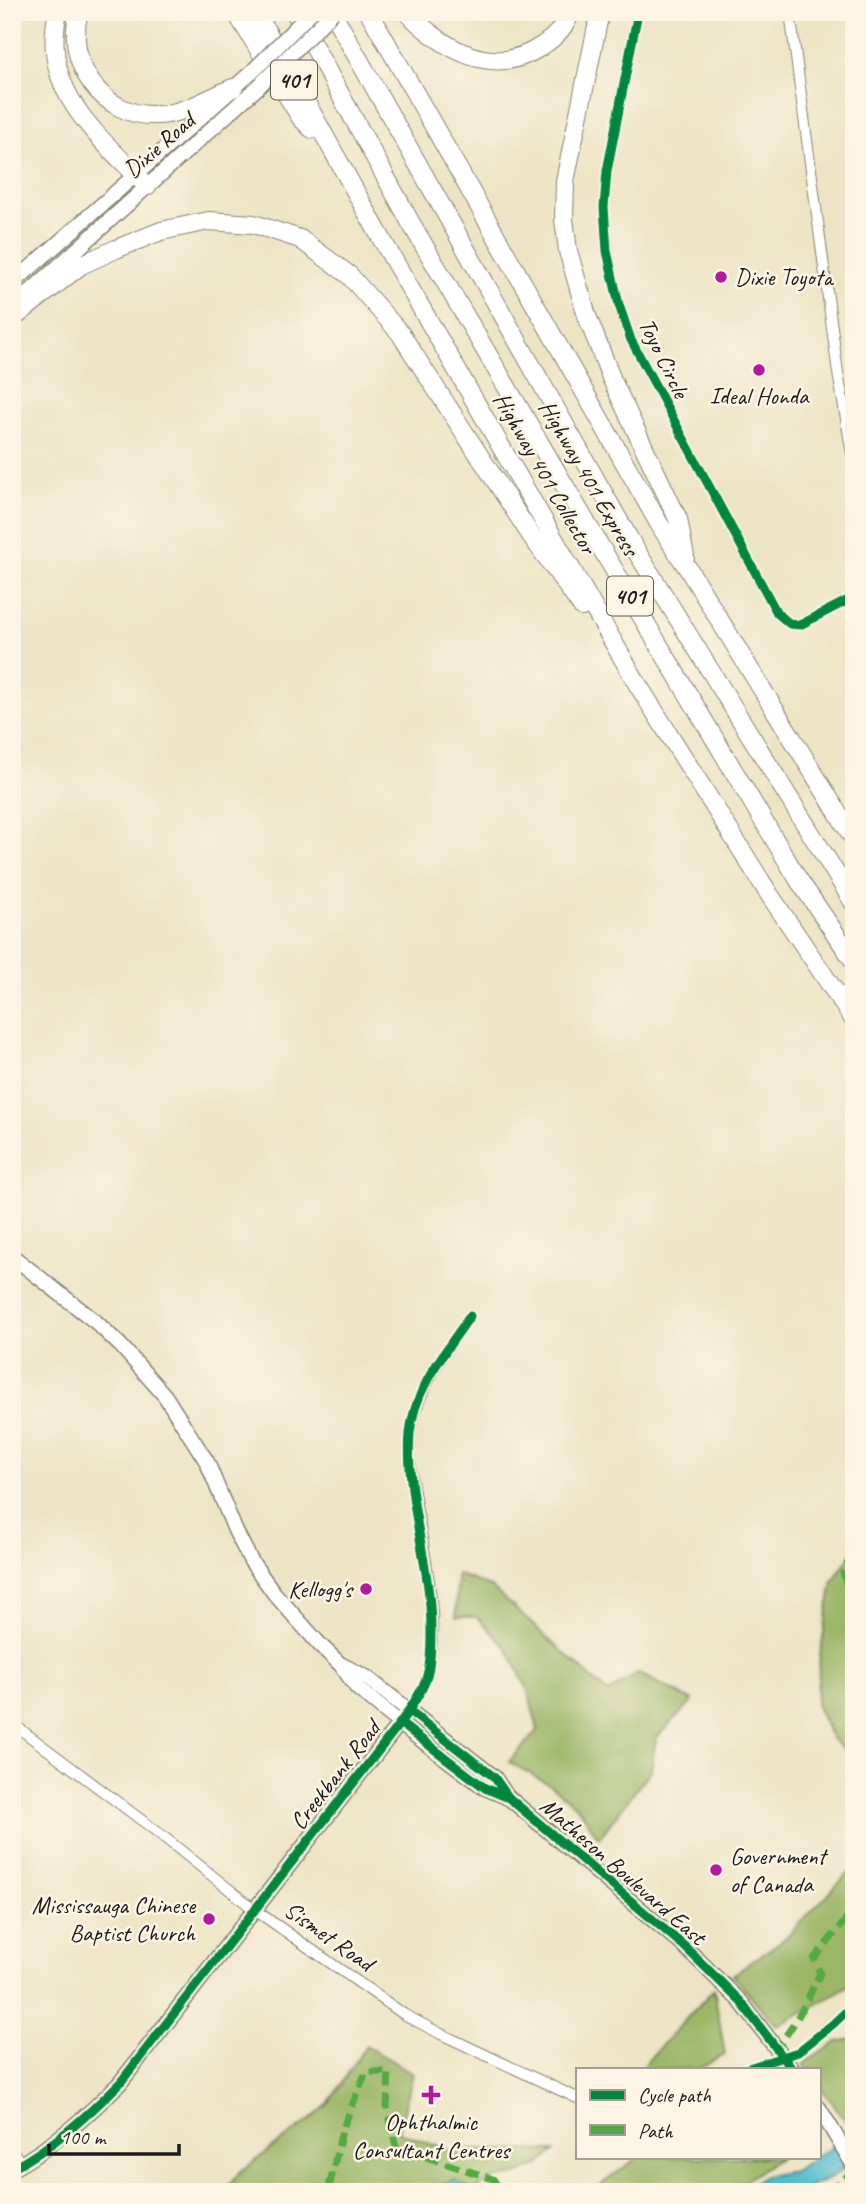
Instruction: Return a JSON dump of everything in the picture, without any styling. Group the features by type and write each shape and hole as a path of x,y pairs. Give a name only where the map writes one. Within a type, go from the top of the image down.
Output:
{"highway":[{"path":"58,12 53,32 55,61 65,92 79,115 141,180"},
{"path":"79,12 76,36 80,63 94,87 116,106 146,115 167,114 233,88"},
{"path":"236,12 301,118 331,147"},
{"name":"Highway 401 Collector","path":"256,12 385,245 638,685 769,894 854,1020"},
{"name":"Highway 401 Express","path":"295,12 412,225 604,554 798,879 854,961"},
{"name":"Highway 401 Express","path":"333,12 632,544 854,903"},
{"name":"401","path":"369,12 661,527 854,839"},
{"path":"407,12 447,47 472,56 505,60 533,53 550,41 561,30 571,12"},
{"path":"600,12 565,181 564,219 568,251 587,316 612,380 678,519 687,567"},
{"path":"12,318 81,265 162,231 209,221 254,224 300,239 349,275 400,333 530,534 638,685"}],"street":[{"name":"Dixie Road","path":"12,309 311,12"},
{"name":"Dixie Road","path":"12,285 258,87 333,12"},
{"name":"Toyo Circle","path":"638,12 607,171 604,207 607,251 619,305 631,340 778,613 790,624 800,625 854,597"},
{"path":"790,12 838,373 854,465"},
{"name":"Matheson Boulevard East","path":"12,1256 96,1322 165,1396 206,1462 251,1561 292,1614 341,1665 366,1677 404,1717 494,1777 509,1798 675,1938 741,2002 791,2068"},
{"name":"Creekbank Road","path":"17,2167 47,2149 83,2120 120,2083 404,1717 426,1679 431,1644 431,1606 412,1479 410,1432 415,1410 431,1374 470,1316"},
{"name":"Sismet Road","path":"12,1723 160,1834 255,1910 405,2015 576,2098"},
{"path":"820,2110 854,2166"},
{"path":"12,2150 17,2167"}],"green space":[{"path":"854,1550 854,1759 831,1738 816,1704 820,1655 833,1581"},
{"path":"457,1574 491,1587 608,1693 638,1673 693,1701 656,1738 651,1770 599,1838 578,1808 552,1786 509,1762 538,1730 527,1688 507,1648 477,1617 456,1617"},
{"path":"854,1868 854,1981 777,2026 732,1975 784,1939"},
{"path":"714,1989 725,2055 700,2068 643,2068"},
{"path":"854,2038 854,2119 847,2123 820,2086 820,2068 806,2068 803,2064 838,2042"},
{"path":"366,2046 413,2073 399,2132 455,2153 469,2149 554,2151 541,2164 517,2175 493,2179 472,2190 454,2180 421,2192 223,2192 240,2172 327,2105"},
{"path":"637,2158 779,2158 727,2192 594,2192"}],"water":[{"path":"854,2133 854,2159 833,2177 804,2190 742,2192 764,2176 794,2171 815,2158 820,2158 820,2155"},
{"path":"455,2180 474,2192 421,2192 422,2191"}],"marked path":[{"path":"854,1553 843,1572 848,1590 854,1654 854,1720"},
{"path":"773,2052 794,2024 820,1973 814,1959 854,1910"},
{"path":"307,2192 330,2184 342,2130 366,2072 389,2072 387,2106 396,2147 493,2179 502,2192"},
{"path":"829,2192 854,2170"}],"cycle path":[{"path":"638,12 607,171 604,207 607,251 619,305 631,340 777,613 790,624 800,625 854,597"},
{"path":"12,2169 69,2130 120,2083 400,1723 420,1693 428,1669 431,1629 427,1580 411,1482 410,1433 424,1386 470,1316"},
{"path":"409,1711 494,1777 509,1798"},
{"path":"400,1723 485,1788 509,1798 684,1946 741,2002 791,2068"},
{"path":"749,2068 798,2052 854,2004"}],"place":[{"name":"Dixie Toyota","path":"721,277"},
{"name":"Ideal Honda","path":"759,370"},
{"name":"Kellogg's","path":"366,1589"},
{"name":"Government of Canada","path":"716,1870"},
{"name":"Mississauga Chinese Baptist Church","path":"209,1919"},
{"name":"Ophthalmic Consultant Centres","path":"431,2095"}]}
